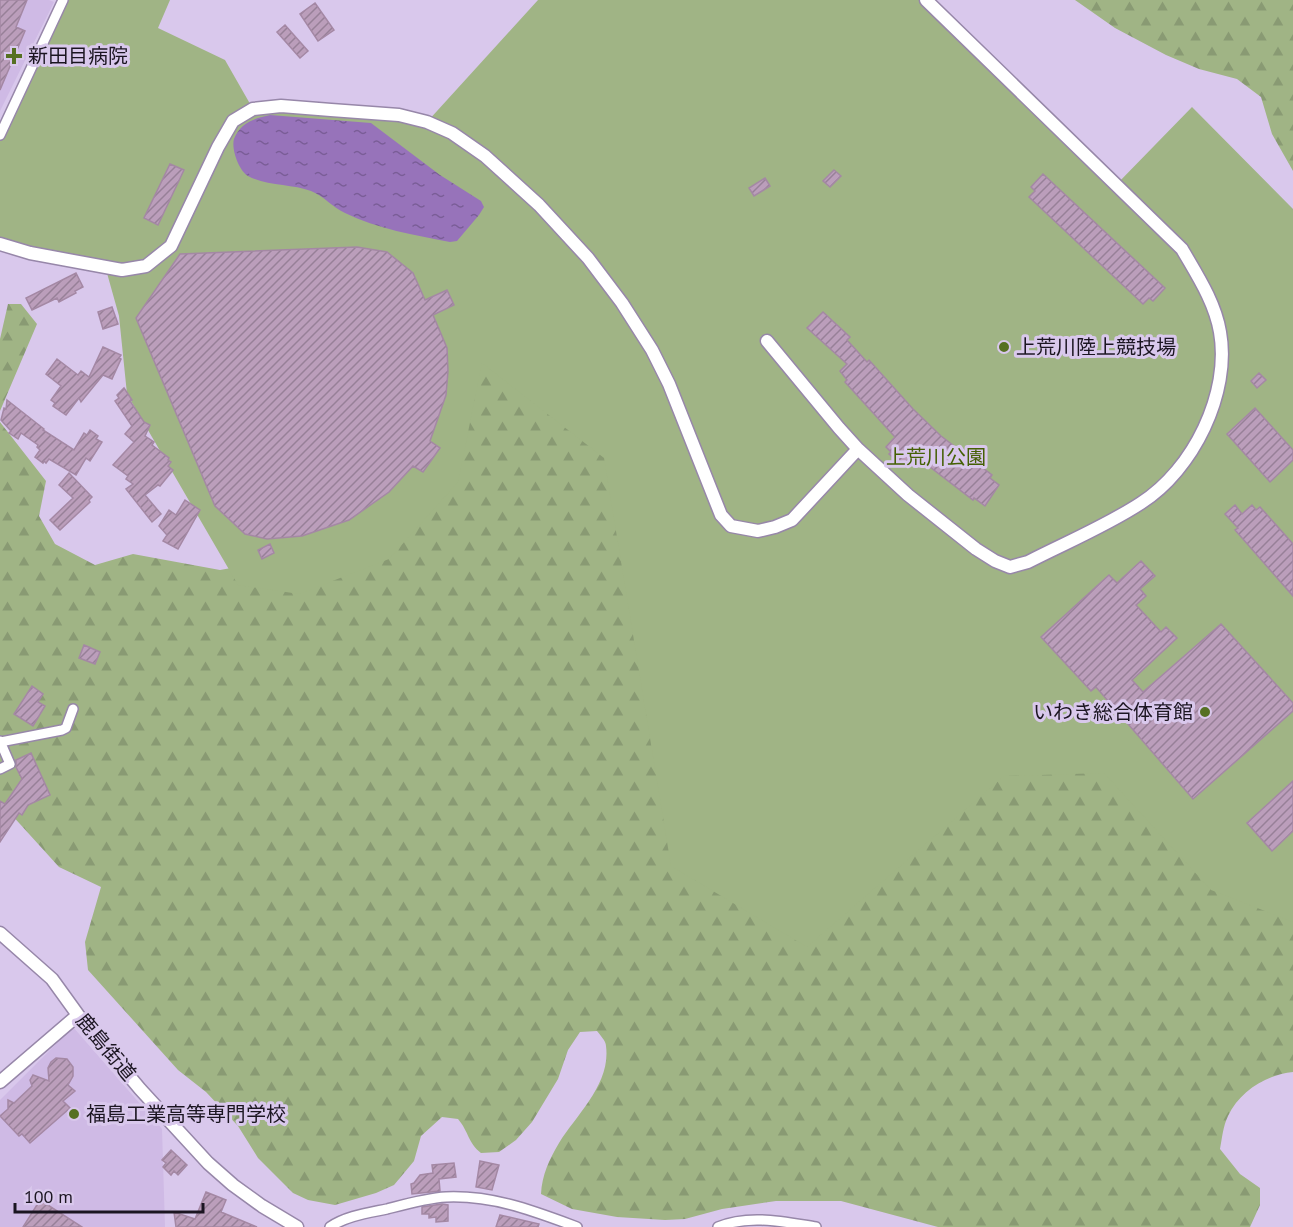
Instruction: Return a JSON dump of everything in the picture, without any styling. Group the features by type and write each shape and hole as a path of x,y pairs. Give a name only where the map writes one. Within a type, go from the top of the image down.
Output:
{"street":[{"path":"0,135 63,0"},
{"path":"767,341 858,449 908,495 976,549 994,561 1010,567 1028,562 1142,502 1166,483 1202,434 1220,376 1221,339 1215,314 1202,283 1182,249 926,0"},
{"path":"0,244 30,253 122,270 146,266 171,246 218,147 233,121 253,109 281,106 399,115 427,122 444,130 485,156 539,205 588,258 622,303 652,350 687,425 721,515 731,526 758,531 792,520 858,449"},
{"path":"0,769 10,764 0,741 62,730 66,728 73,709"},
{"name":"鹿島街道","path":"0,933 52,979 78,1015 170,1123 208,1162 243,1192 297,1227"},
{"path":"0,1082 78,1015"},
{"path":"330,1227 339,1221 368,1213 445,1197 478,1198 505,1203 577,1227"},
{"path":"718,1227 731,1221 742,1220 778,1221 816,1227"}],"shaded area":[{"name":"新田目病院","path":"0,0 49,0 54,2 0,111"},
{"name":"福島工業高等専門学校","path":"73,1027 162,1129 165,1227 0,1227 0,1100"}],"green space":[{"name":"上荒川公園","path":"63,0 170,0 158,28 225,60 253,109 427,122 538,0 926,0 1116,185 1192,107 1293,209 1293,922 1211,890 1104,773 1004,776 807,947 671,866 604,458 482,363 458,482 389,559 299,594 238,585 127,394 119,316 105,266 0,244 0,135"},
{"path":"1075,0 1293,0 1293,171 1272,134 1261,97 1237,79 1199,69 1166,55 1115,28"},
{"path":"8,304 21,304 37,324 0,411 0,339"},
{"path":"459,305 953,653 1293,888 1293,1072 1264,1081 1239,1099 1226,1120 1220,1149 1240,1174 1260,1188 1260,1205 1250,1227 938,1227 841,1201 776,1201 722,1209 685,1219 665,1220 617,1217 572,1209 541,1194 543,1180 555,1149 591,1098 603,1073 606,1044 597,1031 580,1032 568,1050 558,1079 532,1122 516,1140 499,1152 481,1153 473,1145 458,1119 442,1117 421,1136 414,1161 394,1185 335,1205 308,1200 293,1193 258,1158 238,1126 206,1092 178,1070 88,970 85,942 101,887 59,867 0,802 0,422 46,481 39,516 55,544 95,565 133,554 220,570 291,557"}],"water":[{"path":"270,115 371,123 440,175 481,201 484,207 457,241 450,242 396,231 357,219 340,211 311,191 248,176 239,165 235,154 234,139 240,129 249,122"}],"building":[{"path":"0,0 27,0 16,27 25,31 0,90"},
{"path":"315,3 334,30 318,41 300,14"},
{"path":"285,25 308,51 300,58 277,32"},
{"path":"170,164 184,170 158,225 144,218"},
{"path":"834,170 841,176 830,187 823,181"},
{"path":"1043,174 1165,288 1153,301 1149,298 1143,304 1029,197 1035,191 1031,187"},
{"path":"765,178 770,186 754,196 749,188"},
{"path":"357,247 387,252 413,273 425,300 447,290 454,305 433,315 447,348 446,395 430,441 440,448 423,472 413,466 389,492 349,520 302,536 267,539 245,534 215,506 136,318 180,254"},
{"path":"76,273 83,287 75,291 76,293 59,302 57,298 32,310 26,298"},
{"path":"112,307 118,324 103,329 98,312"},
{"path":"823,312 850,337 847,340 867,362 869,360 913,409 941,436 992,475 990,478 999,485 985,506 974,498 973,500 913,454 904,464 889,454 891,452 886,447 895,437 845,382 847,380 840,371 847,364 807,328"},
{"path":"103,347 121,355 112,379 103,375 81,402 79,398 66,415 53,406 55,403 51,400 61,386 46,374 57,359 78,375 81,371 89,377"},
{"path":"1259,373 1266,380 1257,388 1251,381"},
{"path":"124,388 144,422 150,425 145,436 154,442 152,445 169,458 171,462 168,466 173,470 160,486 158,485 145,495 161,514 152,522 126,489 133,484 126,479 128,476 113,465 134,442 125,434 132,426 115,401"},
{"path":"7,400 43,430 74,450 84,433 87,435 90,430 98,436 96,439 102,442 90,461 86,458 76,475 49,459 43,463 35,457 40,450 38,445 21,433 18,439 9,433 11,431 1,420"},
{"path":"1255,408 1293,450 1293,460 1270,482 1227,434"},
{"path":"69,473 92,497 90,502 60,530 50,520 73,498 59,485"},
{"path":"185,500 200,510 178,549 163,541 167,535 159,526 169,510 176,515"},
{"path":"1235,505 1242,514 1252,505 1256,510 1260,507 1293,544 1293,596 1235,530 1238,528 1225,514"},
{"path":"270,544 274,553 262,559 258,550"},
{"name":"いわき総合体育館","path":"1141,561 1155,576 1140,589 1146,596 1136,605 1161,632 1166,627 1177,638 1132,680 1143,692 1221,624 1293,703 1293,711 1193,799 1096,687 1091,691 1041,637 1109,575 1117,583"},
{"path":"84,645 100,652 95,664 79,658"},
{"path":"32,686 43,694 38,702 45,706 33,726 14,714"},
{"path":"31,753 50,795 28,805 22,815 19,813 0,842 0,801 5,804 22,779 16,767 16,760"},
{"path":"1293,781 1293,831 1272,851 1247,823"},
{"path":"56,1058 67,1059 73,1067 73,1076 68,1085 75,1091 63,1101 70,1108 30,1143 22,1134 19,1136 0,1116 8,1109 8,1100 14,1103 32,1086 30,1080 33,1075 49,1081 48,1068"},
{"path":"171,1150 187,1165 178,1175 174,1171 171,1175 163,1167 166,1163 162,1160"},
{"path":"480,1161 499,1165 492,1190 476,1187"},
{"path":"454,1163 456,1177 439,1179 440,1191 412,1194 411,1184 420,1175 433,1173 432,1165"},
{"path":"206,1192 226,1200 221,1212 257,1227 176,1227 174,1212 195,1219"},
{"path":"40,1200 82,1227 23,1227"},
{"path":"448,1205 448,1221 436,1222 436,1217 429,1218 429,1214 422,1214 422,1207"},
{"path":"500,1215 539,1224 538,1227 496,1227"}],"place":[{"name":"新田目病院","path":"14,56"},
{"name":"上荒川陸上競技場","path":"1004,347"},
{"name":"いわき総合体育館","path":"1205,712"},
{"name":"福島工業高等専門学校","path":"74,1114"}]}
